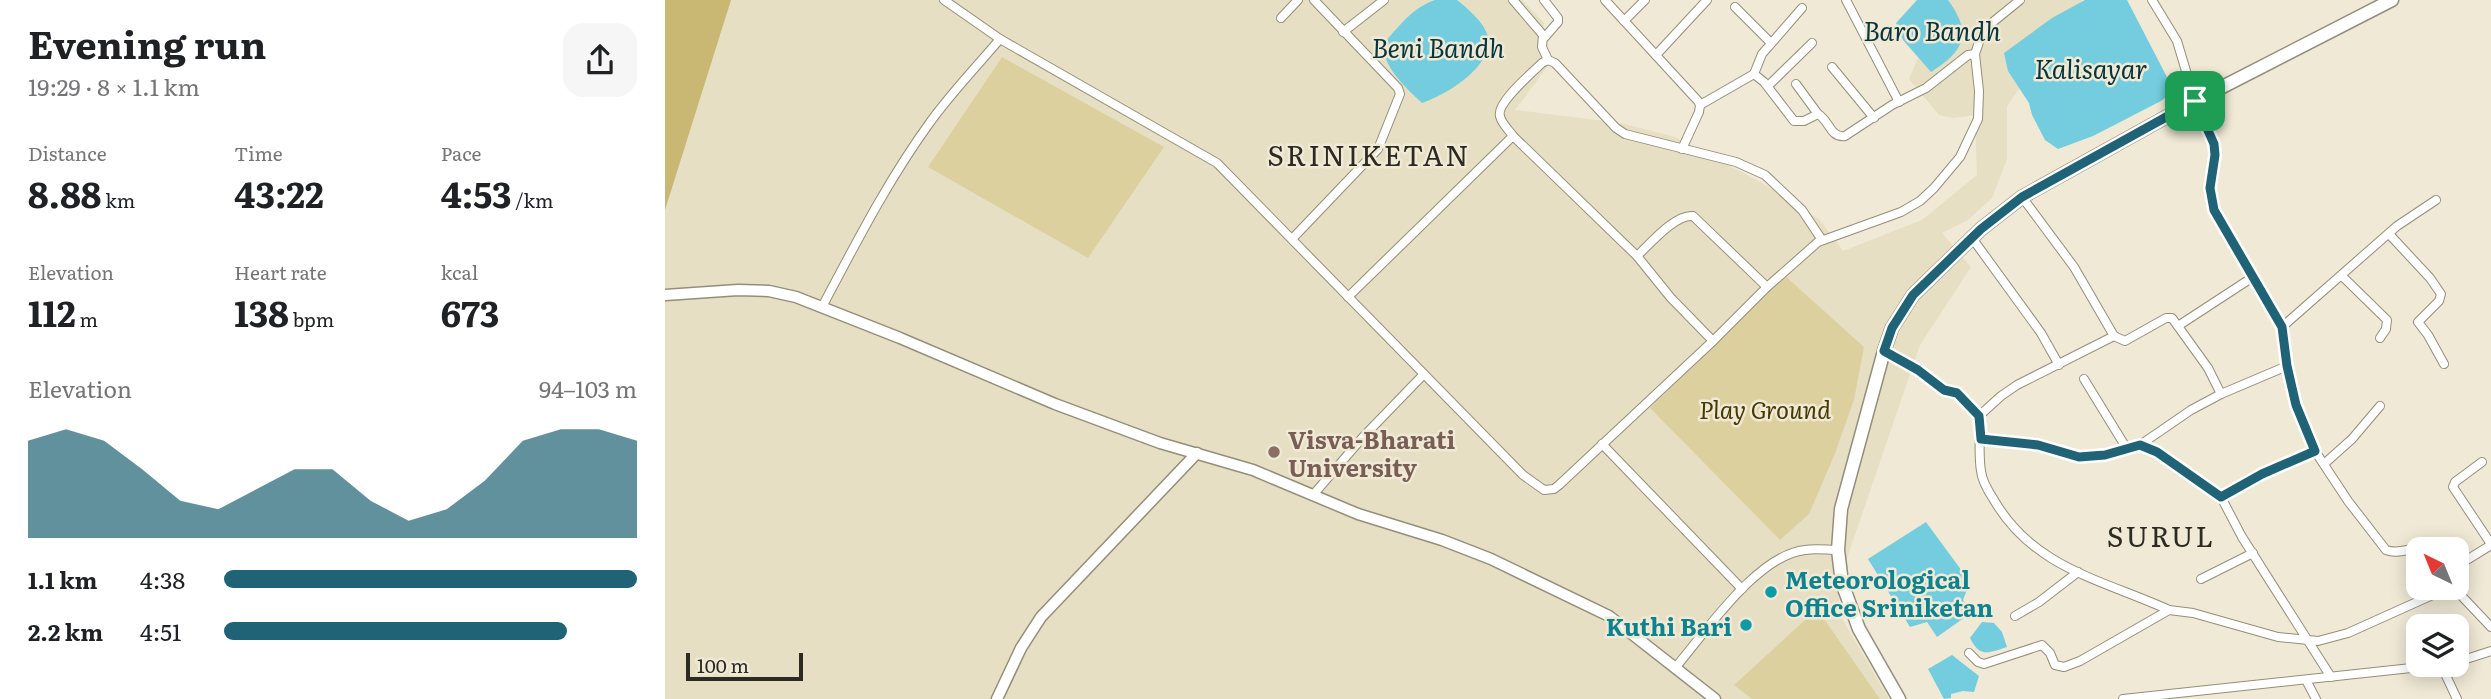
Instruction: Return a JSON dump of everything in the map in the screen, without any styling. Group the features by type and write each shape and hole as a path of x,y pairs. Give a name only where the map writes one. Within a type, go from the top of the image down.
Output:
{"main road":[{"path":"1899,699 1859,629 1842,583 1838,550 1840,509 1884,351 1892,328 1913,295 1972,239 2022,197 2195,101 2392,0"},
{"path":"665,295 738,290 769,291 796,297 1055,404 1160,443 1253,470 1358,514 1442,540 1491,559 1609,616 1715,699"},
{"path":"997,699 1021,648 1041,617 1197,453"}],"street":[{"path":"944,0 1000,39 1217,163 1523,475 1542,489 1554,489 1559,485 1767,287 1822,240 1901,212 1920,201 1950,171 1961,157 1978,119 1979,91 1975,54 1981,36 1988,26 2020,0"},
{"path":"1281,18 1298,0"},
{"path":"1292,239 1378,149 1385,126 1399,101 1398,88 1314,0"},
{"path":"1513,0 1545,37"},
{"path":"1544,0 1558,18 1558,22 1545,37 1542,47 1548,60 1555,63 1616,128 1625,134 1736,162 1765,175 1802,209 1822,240"},
{"path":"1605,0 1700,105"},
{"path":"1624,21 1645,0"},
{"path":"1656,55 1707,0"},
{"path":"1846,0 1899,102"},
{"path":"2153,0 2177,41 2195,101 2214,144 2210,188 2214,210 2282,327 2296,405 2315,451 2359,516 2386,550 2395,553 2406,550"},
{"path":"1343,32 1379,1"},
{"path":"1735,7 1771,43"},
{"path":"1682,149 1700,105 1754,74 1758,62 1771,43 1801,8"},
{"path":"822,307 870,215 907,155 944,104 1000,39"},
{"path":"1768,86 1812,43"},
{"path":"1796,84 1838,137 1855,131 1926,88 1968,55 1975,54"},
{"path":"1548,60 1542,63 1500,108 1500,117 1513,136 1637,256 1671,298 1713,341"},
{"path":"1832,67 1874,118"},
{"path":"1754,74 1768,86 1794,121 1804,121 1818,114"},
{"path":"1348,297 1513,136"},
{"path":"2022,197 2074,267 2114,336 2125,341 2168,318 2173,319 2208,368 2221,394"},
{"path":"2282,327 2389,234 2436,200"},
{"path":"1637,256 1677,219 1693,216 1767,287"},
{"path":"2389,234 2430,278 2441,294 2439,301 2418,322 2444,364"},
{"path":"1972,239 2041,333 2059,365"},
{"path":"2342,275 2387,320 2380,338"},
{"path":"2178,326 2253,277"},
{"path":"1979,416 2009,390 2114,336"},
{"path":"1884,351 1918,370 1944,390 1957,393 1979,416 1980,470 1987,489 1998,508 2024,540 2065,567 2169,610 2193,613 2278,637 2309,640 2339,636 2421,600"},
{"path":"1981,439 2038,445 2079,457 2105,455 2140,445 2191,410 2287,366"},
{"path":"1313,495 1363,437 1425,374"},
{"path":"2084,379 2127,449"},
{"path":"2324,464 2352,439 2380,406"},
{"path":"1602,444 1742,589"},
{"path":"2140,445 2157,452 2221,497 2253,554 2331,677"},
{"path":"2221,497 2262,474 2315,451"},
{"path":"2469,558 2491,544 2453,487 2455,482 2482,462"},
{"path":"1675,668 1754,575 1792,553 1804,550 1838,550"},
{"path":"2201,579 2253,554"},
{"path":"2015,616 2039,602 2078,572"},
{"path":"2465,600 2491,627"},
{"path":"1969,653 1978,662 1990,663 2042,645 2055,664 2064,667 2080,661 2169,610"},
{"path":"2469,658 2491,652"},
{"path":"2123,699 2406,669"},
{"path":"2446,677 2457,699"},
{"path":"2306,680 2316,699"}],"shaded area":[{"name":"Visva-Bharati University","path":"665,0 1522,0 1544,23 1539,51 1547,67 1515,110 1620,123 1675,137 1777,191 1820,220 1843,251 1922,220 1977,175 1975,115 1952,118 1939,115 1909,79 1943,0 2082,0 2007,106 2007,159 1992,198 1968,220 1942,233 1971,267 1920,345 1847,558 1837,610 1889,699 665,699"},
{"path":"665,0 731,0 665,210"}],"green space":[{"path":"1002,57 1164,147 1088,258 928,167"},
{"name":"Play Ground","path":"1784,275 1864,347 1854,400 1809,514 1780,540 1650,408"},
{"path":"1817,609 1880,699 1752,699 1734,685"}],"water":[{"name":"Beni Bandh","path":"1435,0 1457,0 1471,12 1486,32 1488,48 1476,69 1466,78 1443,94 1422,103 1391,68 1384,52 1385,44 1411,14"},
{"name":"Baro Bandh","path":"1917,0 1948,0 1961,23 1961,41 1957,49 1931,72 1903,40 1896,23"},
{"name":"Kalisayar","path":"2085,0 2127,0 2169,81 2170,94 2093,136 2058,149 2045,140 2029,103 2008,71 2004,53 2052,18"},
{"path":"1926,522 1970,582 1963,600 1971,613 1937,637 1927,622 1910,627 1868,559"},
{"path":"1982,622 1994,623 2002,632 2007,647 1990,652 1977,649 1970,638"},
{"path":"1952,655 1979,676 1974,692 1963,691 1944,699 1928,669"}],"place":[{"name":"Visva-Bharati University","path":"1274,452"},
{"name":"Meteorological Office Sriniketan","path":"1771,592"},
{"name":"Kuthi Bari","path":"1746,625"}],"district":[{"name":"SRINIKETAN","path":"1369,154"},
{"name":"SURUL","path":"2161,535"}],"route":[{"path":"2195,101 2214,144 2210,188 2214,210 2282,327 2296,405 2315,451 2262,474 2221,497 2157,452 2140,445 2105,455 2079,457 2038,445 1981,439 1979,416 1957,393 1944,390 1918,370 1884,351 1892,328 1913,295 1981,229 2022,197 2195,101"}]}
